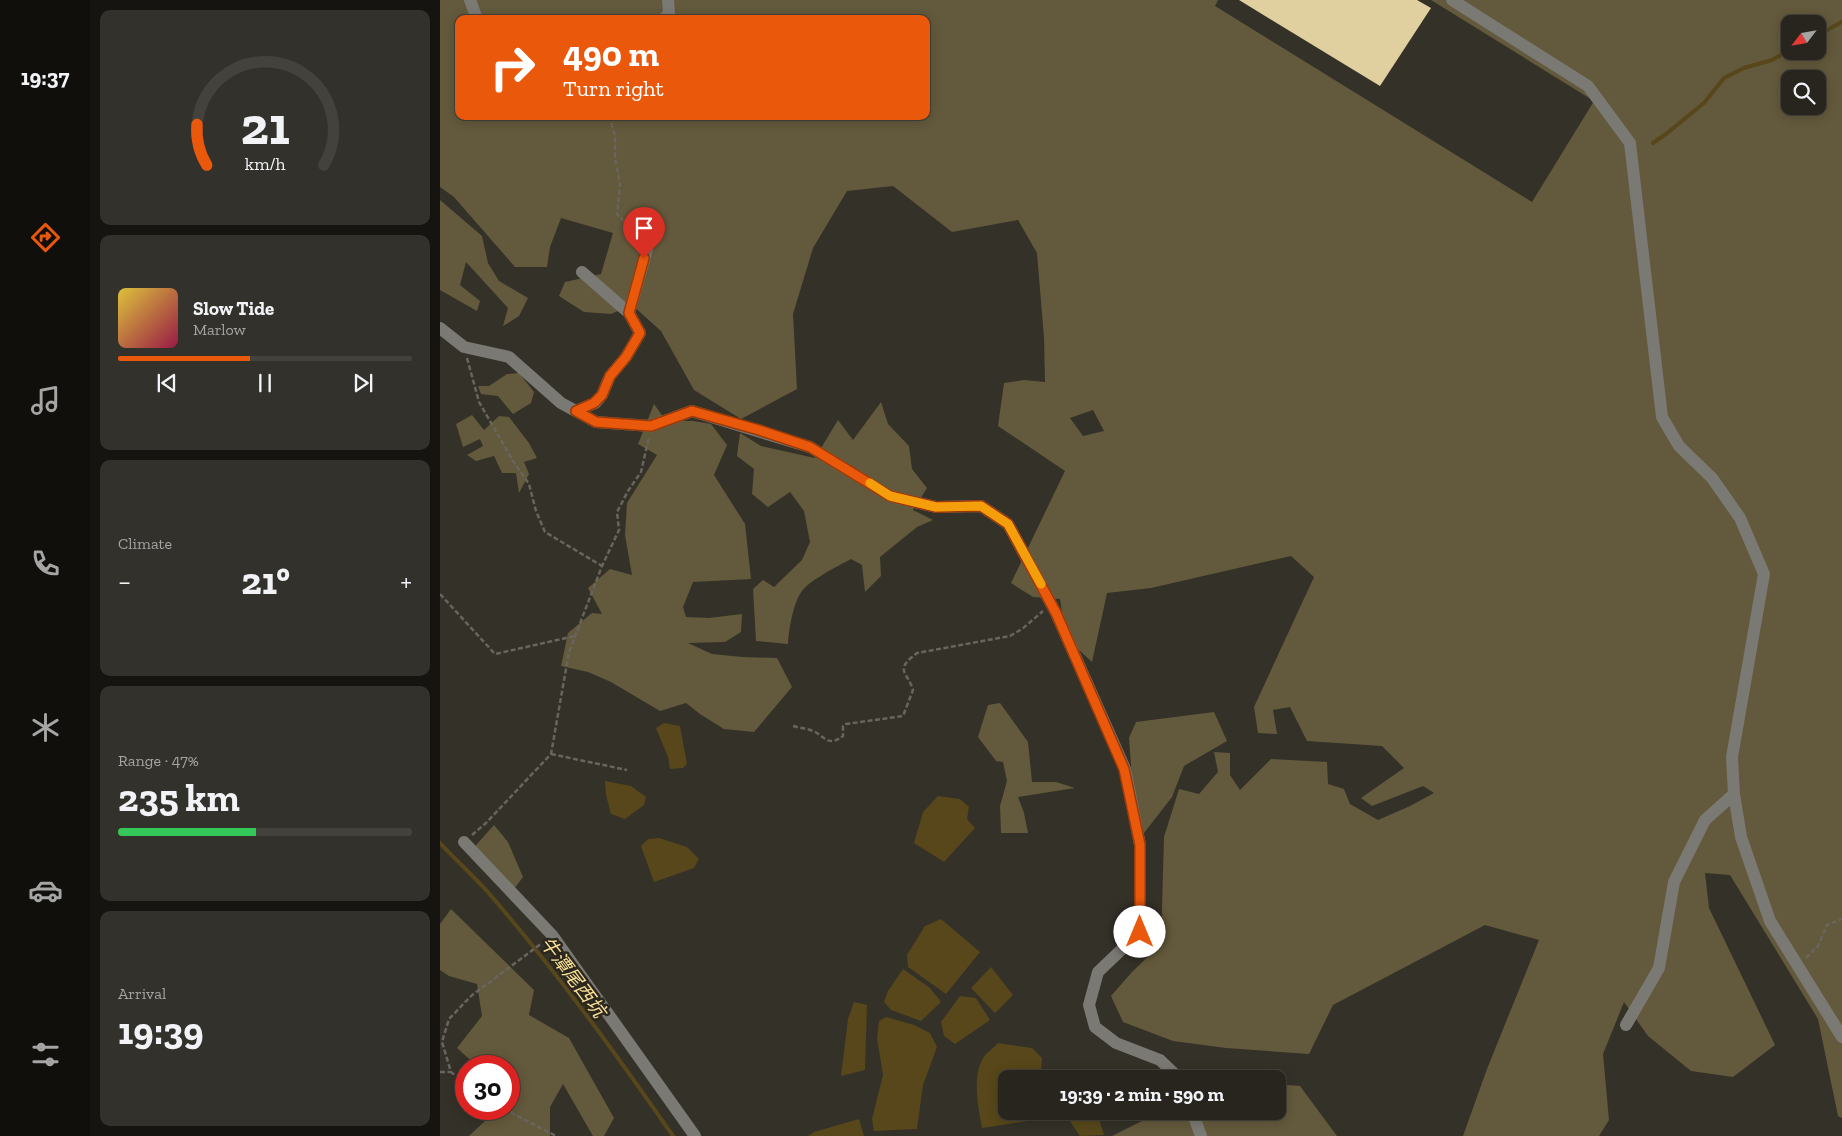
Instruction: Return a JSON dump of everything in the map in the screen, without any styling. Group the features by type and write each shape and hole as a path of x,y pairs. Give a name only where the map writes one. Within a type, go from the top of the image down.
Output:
{"street":[{"path":"470,0 476,15"},
{"path":"667,15 669,13 668,0"},
{"path":"1452,0 1588,86 1630,143 1662,417 1679,446 1712,478 1740,518 1764,574 1732,757 1734,794 1741,837 1770,922 1842,1036"},
{"path":"629,313 649,242"},
{"path":"576,411 594,403 602,395 610,376 626,357 640,333 629,313 582,272"},
{"path":"440,328 464,346 509,357 560,403 596,422 651,426 692,411 810,447 890,496 936,507 981,506 1008,524 1051,604 1124,769 1140,845 1140,932 1098,972 1088,1005 1095,1027 1116,1043 1160,1060 1171,1070"},
{"path":"1626,1025 1660,968 1674,882 1705,820 1734,794"},
{"path":"464,842 552,935 695,1136"},
{"path":"1195,1120 1201,1136"}],"path":[{"path":"610,120 615,136 615,158 620,184 617,214 630,227 644,258"},
{"path":"464,346 479,402 513,461 529,484 536,511 545,532 602,566"},
{"path":"464,842 486,823 552,754 569,652 602,566 619,530 617,512 641,472 651,426"},
{"path":"440,594 495,654 574,636"},
{"path":"792,726 816,732 824,739 835,740 843,736 843,726 846,724 903,716 914,690 904,673 904,669 912,657 918,653 1010,636 1022,629 1051,604"},
{"path":"552,754 627,770"},
{"path":"1798,966 1818,946 1828,925 1842,919"},
{"path":"455,1075 451,1072 442,1042 449,1019 471,996 546,940"},
{"path":"440,1072 451,1072"},
{"path":"520,1117 556,1136"}],"shaded area":[{"path":"440,0 1218,0 1215,6 1532,202 1594,101 1431,0 1842,0 1842,1118 1838,1116 1818,1019 1730,875 1705,873 1709,908 1775,1045 1733,1077 1691,1071 1648,1036 1624,1002 1603,1054 1609,1120 1599,1136 1463,1136 1487,1069 1539,940 1485,925 1333,1005 1309,1054 1226,1048 1173,1041 1123,1022 1111,996 1161,944 1164,837 1179,789 1199,794 1218,772 1214,752 1230,753 1230,775 1240,790 1271,759 1327,762 1328,784 1344,789 1350,804 1378,820 1434,793 1423,786 1372,806 1361,798 1404,768 1382,746 1307,741 1290,707 1273,710 1277,734 1258,733 1254,707 1314,577 1291,556 1151,588 1107,593 1092,662 1066,638 1060,599 1033,597 1011,583 1065,471 998,426 1004,383 1024,380 1045,382 1044,338 1037,253 1018,220 952,232 893,186 847,191 813,248 793,314 797,389 741,419 694,390 661,331 632,305 611,314 584,312 559,296 565,282 601,274 613,233 561,218 550,247 547,267 515,267 454,197 440,187","holes":["1093,410 1104,431 1083,436 1070,418"]},
{"path":"440,200 482,236 488,263 499,281 528,298 519,316 503,326 508,308 466,262 460,285 480,301 477,311 440,290"},
{"path":"519,373 534,392 531,403 513,414 498,396 481,394 478,386 489,386 507,374"},
{"path":"881,402 888,424 909,446 912,469 927,488 913,510 933,520 917,527 880,557 881,576 865,592 862,565 851,559 818,578 802,591 790,624 788,644 756,641 753,589 763,580 774,587 802,560 810,542 804,511 790,492 768,507 752,494 754,469 737,456 740,433 761,446 815,458 838,420 853,440"},
{"path":"654,404 666,421 693,421 711,424 727,445 714,475 745,524 751,579 693,582 683,607 686,617 709,618 742,614 741,632 725,642 688,643 712,654 777,658 792,687 754,732 724,729 686,703 660,711 611,682 588,672 561,666 568,633 592,613 602,614 588,588 610,569 632,575 625,535 627,503 657,455 638,444"},
{"path":"472,415 484,430 499,416 509,417 529,443 537,458 524,462 529,474 519,493 516,473 502,473 494,456 476,461 467,455 483,446 480,439 463,447 456,424"},
{"path":"1000,703 1028,742 1032,782 1056,782 1075,788 1018,797 1028,833 1001,833 1000,806 1007,781 1003,762 996,761 978,737 988,705"},
{"path":"1214,712 1227,741 1184,766 1172,797 1144,833 1133,792 1129,738 1136,722"},
{"path":"664,723 680,726 687,764 683,768 670,769 668,757 656,728"},
{"path":"605,781 631,786 646,797 644,805 625,819 611,814 606,795"},
{"path":"938,796 960,799 969,807 967,819 975,828 944,862 914,843 923,812"},
{"path":"494,825 508,842 523,877 508,897 469,853"},
{"path":"659,838 687,847 699,859 694,868 654,882 641,846 648,839"},
{"path":"451,909 534,990 529,1015 569,1038 614,1118 604,1136 593,1136 563,1084 550,1107 550,1136 469,1136 486,1120 520,1120 520,1055 465,1055 457,1048 482,1016 477,984 449,976 440,970 440,924"},
{"path":"941,919 980,952 946,994 908,967 907,955 925,926"},
{"path":"991,967 1013,995 995,1013 971,988"},
{"path":"903,969 930,988 941,1002 921,1021 891,1010 884,1002 888,991"},
{"path":"960,996 976,998 990,1020 955,1044 944,1036 941,1022"},
{"path":"854,1002 867,1005 865,1070 841,1076 848,1019"},
{"path":"886,1017 914,1025 930,1033 937,1047 923,1085 917,1129 874,1131 872,1119 883,1075 877,1038 879,1021"},
{"path":"998,1043 1032,1048 1042,1058 1041,1070 998,1070 998,1120 1034,1120 982,1128 977,1079 981,1061"},
{"path":"1286,1085 1300,1086 1337,1136 1112,1136 1144,1120 1286,1120"},
{"path":"859,1119 864,1136 808,1136 814,1132"},
{"path":"1069,1120 1099,1120 1104,1135 1080,1136"}],"building":[{"path":"1239,0 1417,0 1431,8 1380,86"}],"waterway":[{"path":"1826,31 1842,22"},
{"path":"1653,143 1704,103 1724,78 1744,68 1772,60 1781,55"},
{"name":"牛潭尾西坑","path":"440,843 486,890 536,949 606,1041 673,1136"}],"slow traffic":[{"path":"870,483 890,496 936,507 981,506 1008,524 1041,584"}],"route":[{"path":"644,258 629,313 640,333 626,357 610,376 602,395 594,403 576,411 596,422 651,426 692,411 810,447 890,496 936,507 981,506 1008,524 1056,613 1124,769 1140,845 1140,932"}]}
